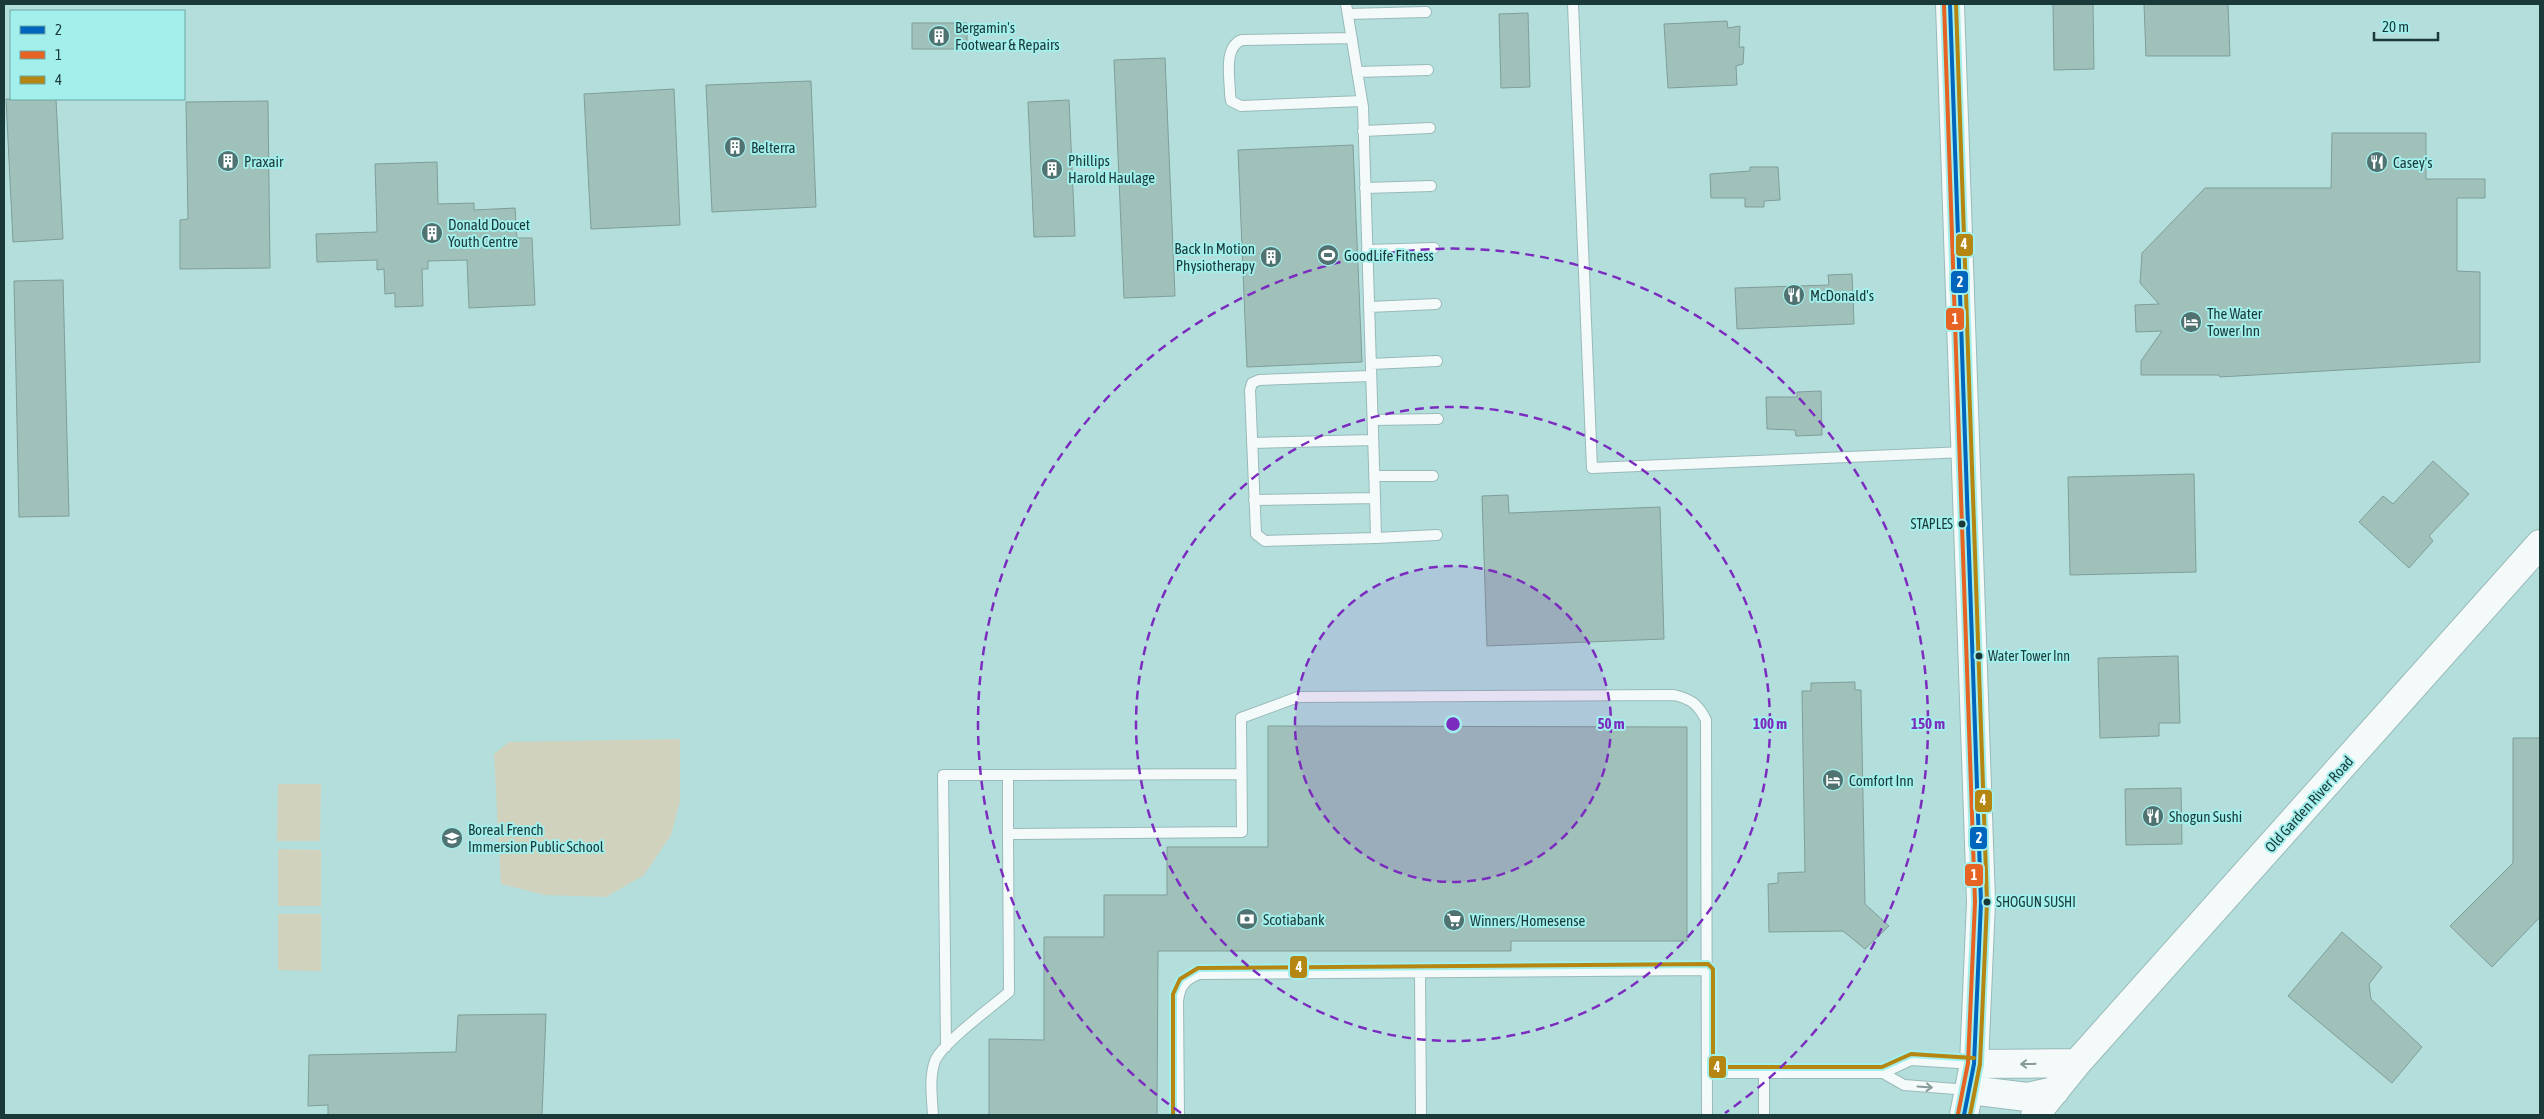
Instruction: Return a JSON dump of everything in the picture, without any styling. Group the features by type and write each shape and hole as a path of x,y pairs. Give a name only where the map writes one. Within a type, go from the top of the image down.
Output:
{"main road":[{"path":"1950,4 1981,902 1969,1090"},
{"name":"Old Garden River Road","path":"2035,1115 2077,1063 2540,544"},
{"path":"1969,1090 2077,1063"},
{"path":"1969,1090 2027,1097 2055,1091"}],"lane":[{"path":"1573,4 1592,468 1966,452"},
{"path":"1376,538 1362,101 1347,9 1426,12"},
{"path":"1352,38 1242,40 1236,42 1230,52 1231,101 1241,106 1362,101"},
{"path":"1357,72 1428,70"},
{"path":"1363,131 1430,128"},
{"path":"1365,188 1431,186"},
{"path":"1367,250 1434,248"},
{"path":"1369,307 1436,304"},
{"path":"1371,364 1437,361"},
{"path":"1371,376 1259,380 1252,383 1250,390 1256,534 1265,541 1437,535"},
{"path":"1373,420 1438,419"},
{"path":"1252,443 1373,440"},
{"path":"1374,476 1433,476"},
{"path":"1254,500 1375,498"},
{"path":"1008,834 1242,832 1241,718 1298,697 1674,695 1689,698 1700,708 1706,720 1707,1115"},
{"path":"946,1047 943,775 1241,774"},
{"path":"933,1115 932,1076 935,1060 946,1047 1009,992 1008,775"},
{"path":"1179,1115 1178,1001 1180,988 1187,979 1200,974 1707,970"},
{"path":"1420,972 1421,1115"},
{"path":"1707,1073 1883,1073 1911,1060 1969,1090"},
{"path":"1764,1073 1764,1115"},
{"path":"1883,1073 1904,1085 1969,1090"}],"green space":[{"path":"680,739 680,801 671,835 644,875 606,897 545,895 501,884 494,754 509,742"},
{"path":"278,784 321,784 320,841 277,841"},
{"path":"278,849 321,850 321,906 278,906"},
{"path":"278,914 321,914 321,971 278,970"}],"building":[{"path":"2053,4 2093,4 2094,69 2054,70"},
{"path":"2144,4 2228,4 2230,56 2146,56"},
{"path":"1528,13 1530,87 1501,88 1499,14"},
{"path":"1727,21 1728,28 1740,26 1739,47 1744,47 1743,64 1736,66 1737,85 1668,88 1664,24"},
{"name":"Bergamin's Footwear & Repairs","path":"912,23 967,23 967,49 912,49"},
{"path":"1165,58 1175,296 1124,298 1114,60"},
{"path":"811,81 816,207 712,212 706,85"},
{"path":"674,89 680,225 591,229 584,94"},
{"path":"6,99 56,100 63,239 13,242"},
{"name":"Phillips Harold Haulage","path":"1069,100 1075,236 1034,237 1028,102"},
{"name":"Praxair","path":"268,101 270,268 180,269 180,220 188,219 186,102"},
{"path":"2332,133 2426,133 2426,179 2485,179 2485,198 2457,198 2457,271 2480,272 2480,362 2220,377 2219,375 2141,375 2141,361 2162,331 2136,332 2135,305 2159,304 2140,283 2142,253 2205,188 2331,188"},
{"path":"1353,145 1362,362 1247,367 1238,150"},
{"name":"Donald Doucet Youth Centre","path":"437,162 438,204 474,203 474,210 515,208 517,238 532,238 535,305 469,308 467,260 428,261 428,269 422,269 423,306 395,307 395,293 385,294 384,269 377,270 377,260 317,262 316,234 377,232 375,164"},
{"path":"1750,167 1778,167 1780,200 1764,201 1764,207 1745,207 1745,198 1711,198 1710,174 1750,171"},
{"name":"McDonald's","path":"1852,274 1854,324 1737,329 1735,288 1829,285 1828,275"},
{"path":"63,280 69,516 19,517 14,281"},
{"path":"1821,391 1822,435 1796,436 1795,430 1767,429 1766,397 1797,397 1797,392"},
{"path":"2433,461 2469,494 2429,536 2433,541 2409,568 2359,522 2383,496 2393,504"},
{"path":"2194,474 2196,572 2070,575 2068,477"},
{"path":"1508,495 1509,513 1660,507 1664,639 1487,646 1482,496"},
{"path":"2178,656 2180,723 2159,723 2159,736 2100,738 2098,658"},
{"name":"Comfort Inn","path":"1855,682 1855,690 1861,690 1865,904 1889,926 1865,949 1843,931 1769,932 1768,884 1778,883 1778,873 1805,872 1802,691 1811,691 1811,683"},
{"path":"1268,726 1687,727 1687,941 1511,941 1511,951 1158,951 1157,1115 989,1115 989,1039 1044,1040 1044,937 1104,937 1104,895 1167,895 1167,847 1268,847"},
{"path":"2513,738 2540,738 2540,917 2492,967 2450,926 2513,863"},
{"name":"Shogun Sushi","path":"2181,788 2182,844 2126,845 2125,789"},
{"path":"2342,932 2382,967 2369,984 2371,999 2422,1047 2392,1083 2288,996"},
{"path":"546,1014 542,1115 328,1115 328,1105 308,1106 309,1055 456,1052 458,1015"}],"transit line":[{"name":"1","path":"1944,4 1975,902 1968,1063 1958,1114"},
{"name":"2","path":"1950,4 1981,902 1974,1064 1964,1115"},
{"name":"4","path":"1956,4 1987,902 1980,1064 1970,1115"},
{"name":"4","path":"1173,1115 1173,994 1180,979 1198,968 1708,964 1713,969 1713,1067 1882,1067 1911,1054 1974,1058"}],"place":[{"name":"Bergamin's Footwear & Repairs","path":"939,36"},
{"name":"Belterra","path":"735,147"},
{"name":"Praxair","path":"228,161"},
{"name":"Casey's","path":"2377,162"},
{"name":"Phillips Harold Haulage","path":"1052,169"},
{"name":"Donald Doucet Youth Centre","path":"432,233"},
{"name":"GoodLife Fitness","path":"1328,255"},
{"name":"Back In Motion Physiotherapy","path":"1271,257"},
{"name":"McDonald's","path":"1794,295"},
{"name":"The Water Tower Inn","path":"2191,322"},
{"name":"STAPLES","path":"1962,524"},
{"name":"Water Tower Inn","path":"1979,656"},
{"name":"Comfort Inn","path":"1833,780"},
{"name":"Shogun Sushi","path":"2153,816"},
{"name":"Boreal French Immersion Public School","path":"452,838"},
{"name":"SHOGUN SUSHI","path":"1987,902"},
{"name":"Scotiabank","path":"1247,919"},
{"name":"Winners/Homesense","path":"1454,920"}]}
